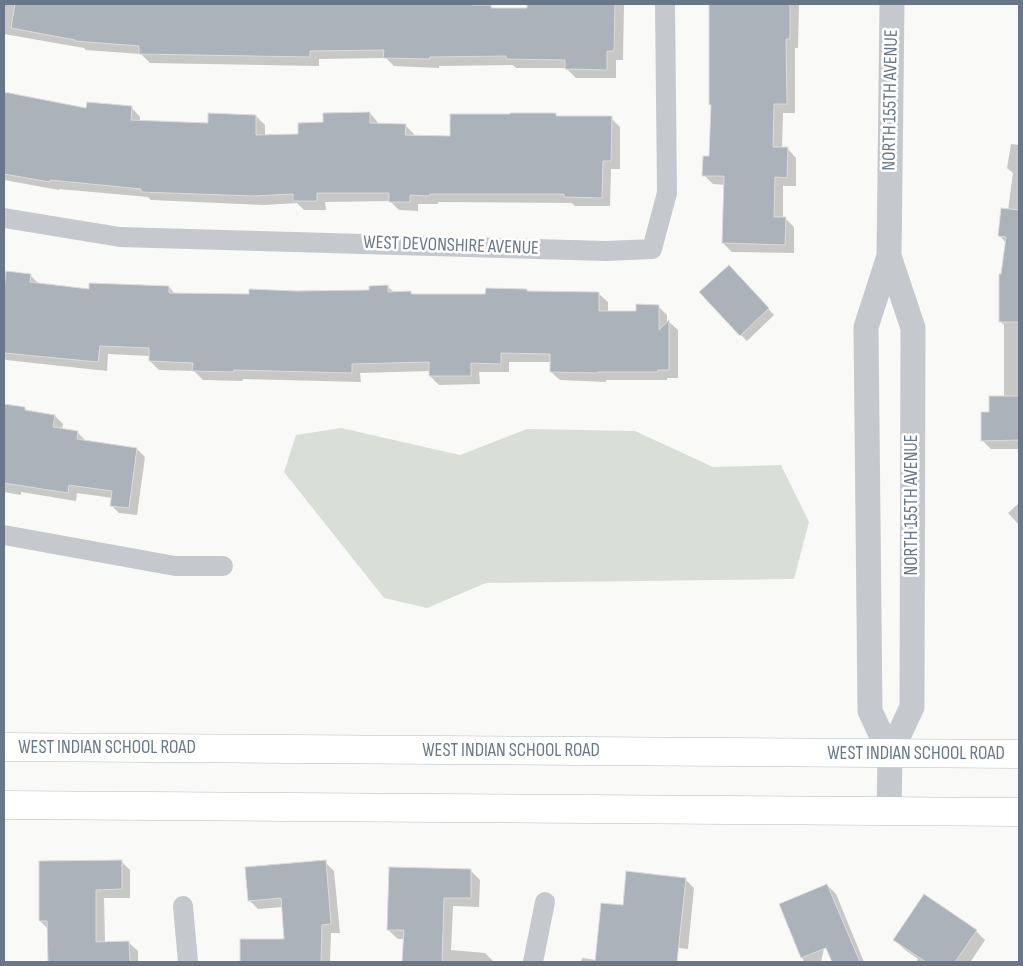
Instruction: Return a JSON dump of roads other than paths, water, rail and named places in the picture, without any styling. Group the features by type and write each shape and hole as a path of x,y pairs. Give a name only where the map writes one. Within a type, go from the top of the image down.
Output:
{"main road":[{"name":"WEST INDIAN SCHOOL ROAD","path":"4,747 1019,754"},
{"path":"4,806 1019,812"}],"street":[{"name":"WEST DEVONSHIRE AVENUE","path":"4,218 120,237 606,251 652,249 667,193 665,4"},
{"name":"NORTH 155TH AVENUE","path":"890,754 870,711 866,327 889,256 892,4"},
{"name":"NORTH 155TH AVENUE","path":"888,810 890,754 912,707 913,328 889,256"},
{"path":"4,535 175,566 223,566"},
{"path":"533,962 545,902"},
{"path":"183,906 188,962"}]}
